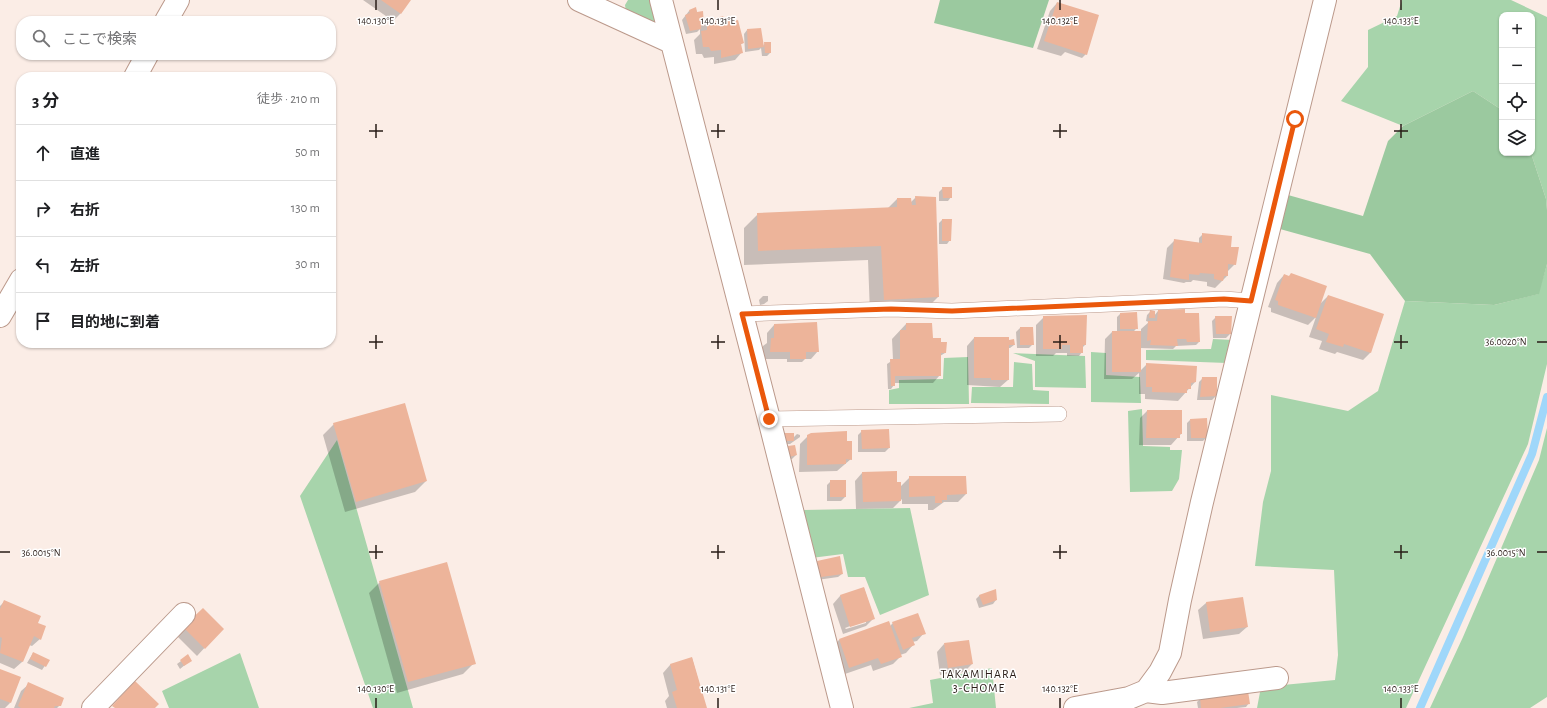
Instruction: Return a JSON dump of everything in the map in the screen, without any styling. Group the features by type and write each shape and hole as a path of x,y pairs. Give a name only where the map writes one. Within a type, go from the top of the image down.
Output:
{"street":[{"path":"169,16 178,0"},
{"path":"579,0 671,42"},
{"path":"661,0 842,708"},
{"path":"1135,699 1160,672 1170,653 1180,600 1201,509 1325,0"},
{"path":"138,72 144,60"},
{"path":"0,316 16,289"},
{"path":"93,708 184,614"},
{"path":"1075,708 1135,699 1162,693 1277,678"}],"lane":[{"path":"742,314 891,309 952,311 1224,299 1251,301"},
{"path":"769,419 1058,414"}],"green space":[{"path":"628,0 655,0 660,26 626,12 625,5"},
{"path":"940,0 1049,0 1033,48 934,23"},
{"path":"1402,0 1511,0 1547,17 1547,210 1546,199 1532,156 1535,156 1535,12 1499,12 1499,108 1473,91 1403,126 1341,101 1368,67 1368,30 1397,16"},
{"path":"1473,91 1499,108 1499,156 1532,156 1546,199 1547,264 1539,294 1494,305 1405,301 1370,254 1280,229 1288,195 1363,216 1388,141 1403,126"},
{"path":"1547,264 1547,364 1528,444 1406,708 1257,708 1261,687 1335,680 1338,655 1334,570 1255,566 1263,502 1271,471 1271,395 1348,411 1378,391 1405,301 1494,305 1538,294"},
{"path":"1213,339 1233,340 1227,363 1146,360 1146,350 1211,349"},
{"path":"1091,352 1106,353 1106,375 1140,377 1141,403 1091,402"},
{"path":"1013,353 1085,356 1086,388 1035,387 1035,361"},
{"path":"968,357 969,404 889,404 889,390 899,388 899,380 943,379 944,358"},
{"path":"1014,362 1032,364 1033,390 1049,391 1049,404 971,403 972,387 1013,387"},
{"path":"1142,409 1143,446 1170,447 1170,450 1182,450 1179,479 1172,491 1130,492 1128,411"},
{"path":"1547,428 1547,697 1530,708 1430,708 1463,637 1539,460"},
{"path":"337,440 413,708 373,708 300,496"},
{"path":"910,508 929,595 880,615 865,577 848,577 843,554 811,558 803,510"},
{"path":"240,653 259,708 169,708 162,691"},
{"path":"992,668 996,708 909,708 933,703 930,680"}],"building":[{"path":"381,0 411,0 401,14"},
{"path":"1057,2 1099,15 1087,55 1044,41"},
{"path":"696,7 697,12 703,11 704,25 701,26 701,29 690,31 685,15 690,13 689,10"},
{"path":"723,16 724,19 733,18 734,21 738,20 744,43 741,44 743,53 721,58 721,50 711,51 709,47 703,47 701,31 707,30 707,21"},
{"path":"761,28 764,47 748,49 747,29"},
{"path":"764,42 771,42 771,53 765,53"},
{"path":"942,187 952,187 952,198 943,198"},
{"path":"915,196 936,197 939,297 884,300 881,246 758,251 757,213 897,207 897,198 911,198 912,205 916,205"},
{"path":"942,219 952,219 951,241 942,241"},
{"path":"1202,233 1232,236 1231,247 1239,247 1236,265 1228,264 1228,276 1224,276 1223,281 1214,279 1214,274 1189,274 1189,280 1170,277 1174,239 1202,243"},
{"path":"1291,273 1327,286 1316,318 1278,305 1278,301 1275,300 1284,274 1289,276"},
{"path":"1328,295 1384,314 1371,353 1344,344 1343,347 1326,342 1329,334 1316,329"},
{"path":"1185,309 1185,313 1199,313 1200,342 1187,342 1186,339 1177,339 1178,346 1150,345 1151,340 1147,341 1148,321 1157,321 1158,310"},
{"path":"1150,310 1155,311 1155,318 1149,318"},
{"path":"1137,312 1138,329 1120,329 1120,313"},
{"path":"1087,315 1086,345 1083,345 1083,353 1070,353 1070,345 1062,345 1062,349 1043,349 1043,316"},
{"path":"1215,316 1232,316 1231,334 1216,334"},
{"path":"817,322 819,352 806,352 806,359 790,359 790,352 770,352 771,338 774,338 774,324"},
{"path":"906,323 932,323 933,338 941,338 941,342 947,342 946,353 941,353 941,376 895,376 895,386 891,386 890,359 900,359 900,330 906,330"},
{"path":"1020,327 1033,327 1034,345 1020,345"},
{"path":"1112,331 1141,331 1141,372 1112,372"},
{"path":"974,337 1009,337 1009,340 1014,339 1015,345 1009,345 1009,380 974,378"},
{"path":"1146,363 1197,366 1196,382 1191,383 1191,389 1187,389 1187,393 1152,392 1152,387 1146,387"},
{"path":"1202,377 1217,377 1217,396 1200,397"},
{"path":"405,403 427,481 356,502 333,423"},
{"path":"1147,410 1182,410 1182,434 1180,434 1180,438 1146,438"},
{"path":"1207,418 1208,438 1191,438 1190,419"},
{"path":"889,429 890,448 862,449 861,430"},
{"path":"847,431 847,441 852,441 852,460 846,459 846,464 807,465 807,435 811,433"},
{"path":"785,433 794,433 794,441 785,441"},
{"path":"795,445 797,455 789,457 788,446"},
{"path":"897,471 897,482 901,482 901,501 863,502 862,472"},
{"path":"909,476 966,476 967,494 947,495 947,500 942,500 942,503 935,503 935,496 909,497"},
{"path":"830,480 846,480 846,497 830,497"},
{"path":"840,556 843,574 821,577 817,561"},
{"path":"447,562 476,664 408,682 379,581"},
{"path":"864,587 875,619 850,627 840,595"},
{"path":"996,589 997,600 983,605 979,595"},
{"path":"1243,597 1248,627 1210,632 1206,602"},
{"path":"4,600 41,616 38,623 46,626 41,640 34,636 23,662 0,653 2,638 0,637 0,609"},
{"path":"203,608 224,629 205,649 185,629 187,626 186,624"},
{"path":"918,613 926,634 912,638 915,645 903,650 892,622"},
{"path":"889,621 902,657 881,664 878,658 849,668 839,639"},
{"path":"969,640 973,664 948,668 944,643"},
{"path":"33,652 50,660 46,667 30,659"},
{"path":"188,654 192,661 184,666 180,660"},
{"path":"692,657 707,708 677,708 672,692 677,690 670,664"},
{"path":"0,669 21,677 11,703 0,699"},
{"path":"135,681 159,704 155,708 115,708 112,706"},
{"path":"28,682 64,698 61,706 55,706 54,708 21,708 18,706"},
{"path":"1248,691 1250,704 1220,708 1201,708 1200,698"}],"waterway":[{"path":"1420,708 1532,454 1547,397"}],"district":[{"name":"TAKAMIHARA 3-CHOME","path":"979,681"}],"route":[{"path":"769,419 742,314 891,309 952,311 1224,299 1251,301 1295,119"}]}
